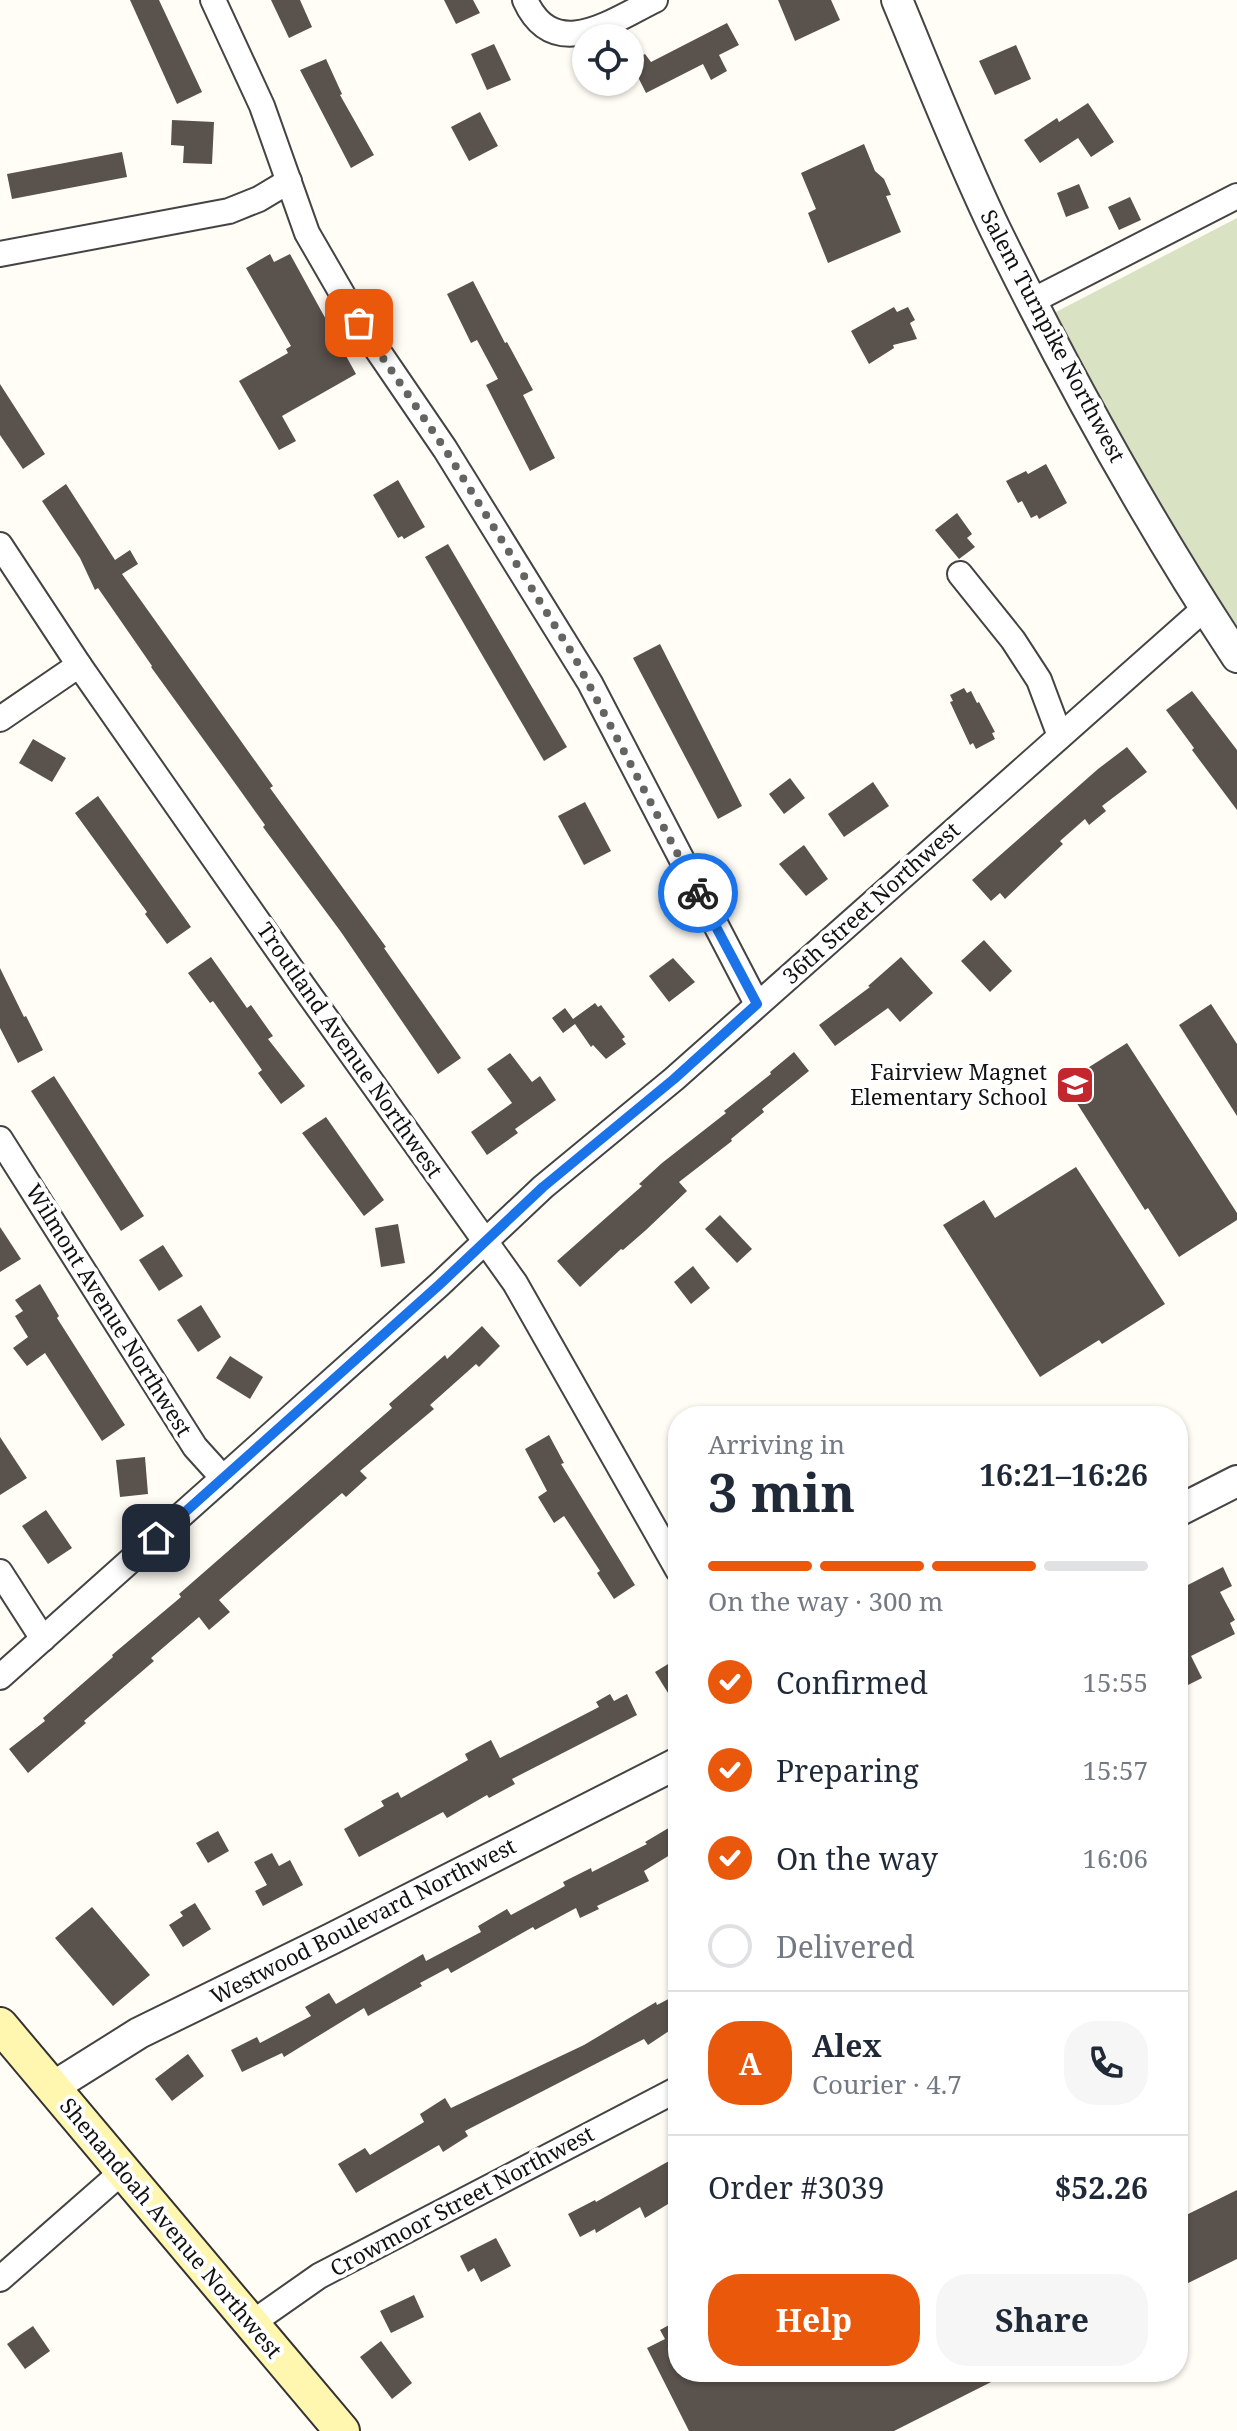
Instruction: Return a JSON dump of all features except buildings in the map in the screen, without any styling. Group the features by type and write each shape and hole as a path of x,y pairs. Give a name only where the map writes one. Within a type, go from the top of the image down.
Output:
{"main road":[{"name":"Shenandoah Avenue Northwest","path":"0,2025 342,2431"}],"street":[{"path":"213,0 262,106 307,233 359,323 445,449 590,683 757,1004"},
{"path":"527,6 540,23 565,35 581,34 655,0"},
{"name":"Salem Turnpike Northwest","path":"897,0 951,133 1032,301 1132,485 1237,657"},
{"path":"0,254 220,213 259,199 289,181"},
{"path":"1032,301 1237,196"},
{"name":"Troutland Avenue Northwest","path":"0,545 79,665 312,999 515,1283 668,1552"},
{"path":"960,574 1013,640 1039,680 1060,736"},
{"name":"36th Street Northwest","path":"0,1677 543,1187 674,1079 1205,608"},
{"path":"0,719 79,665"},
{"name":"Wilmont Avenue Northwest","path":"0,1139 195,1447 223,1478"},
{"path":"1188,1506 1237,1481"},
{"path":"0,1572 43,1639"},
{"name":"Westwood Boulevard Northwest","path":"53,2087 139,2033 668,1768"},
{"name":"Crowmoor Street Northwest","path":"252,2323 319,2276 668,2094"},
{"path":"0,2279 123,2171"}],"green space":[{"path":"1237,218 1237,633 1141,476 1054,313"}],"way so far":[{"path":"359,323 445,449 590,683 698,893"}],"place":[{"name":"Fairview Magnet Elementary School","path":"1075,1085"}],"route":[{"path":"156,1538 439,1285 543,1187 674,1079 757,1004 698,893"}]}
